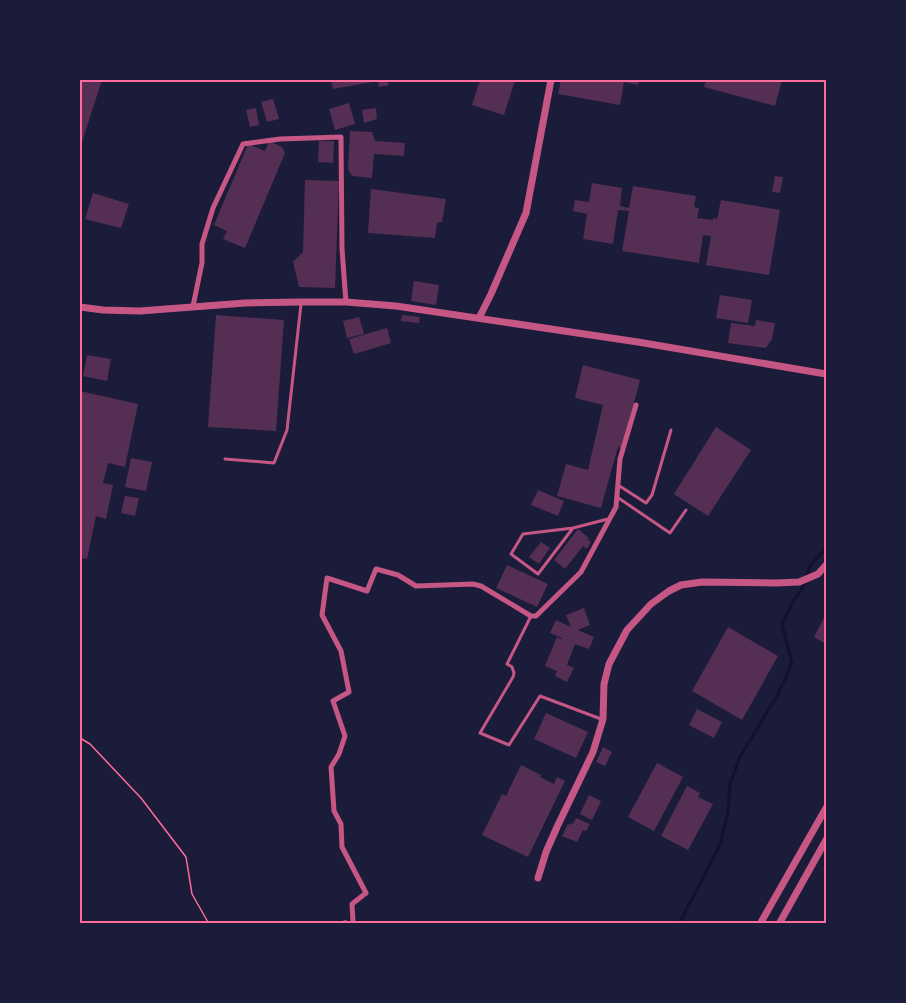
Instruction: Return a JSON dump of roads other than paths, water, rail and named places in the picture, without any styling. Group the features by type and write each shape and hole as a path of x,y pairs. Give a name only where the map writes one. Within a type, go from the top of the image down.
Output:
{"street":[{"path":"478,318 491,294 526,213 551,80"},
{"path":"193,306 202,263 202,244 213,208 243,144 280,139 340,137 342,249 346,302"},
{"path":"80,307 140,311 245,303 301,302 346,302 396,306 638,342 826,374"},
{"path":"353,921 352,904 366,893 342,847 341,824 334,810 331,767 339,754 345,736 333,701 349,692 341,651 322,615 327,578 367,591 376,569 398,575 416,585 473,584 481,586 531,616 536,616 581,572 616,507 620,459 636,405"},
{"path":"538,878 546,852 593,752 603,719 604,684 609,664 627,630 651,604 681,585 702,582 799,582 818,574 826,566"},
{"path":"760,924 826,808"},
{"path":"779,924 826,840"}],"lane":[{"path":"225,459 274,463 287,430 301,302"},
{"path":"618,485 646,504 652,495 671,430"},
{"path":"617,497 670,533 686,510"},
{"path":"573,528 538,574 511,554 523,534 573,528 610,519"},
{"path":"531,616 507,664 512,667 513,677 480,733 509,745 540,696 603,719"}],"waterway":[{"path":"679,924 720,845 728,812 730,784 740,757 778,694 792,663 782,624 793,601 802,589 811,564 826,549"}]}
